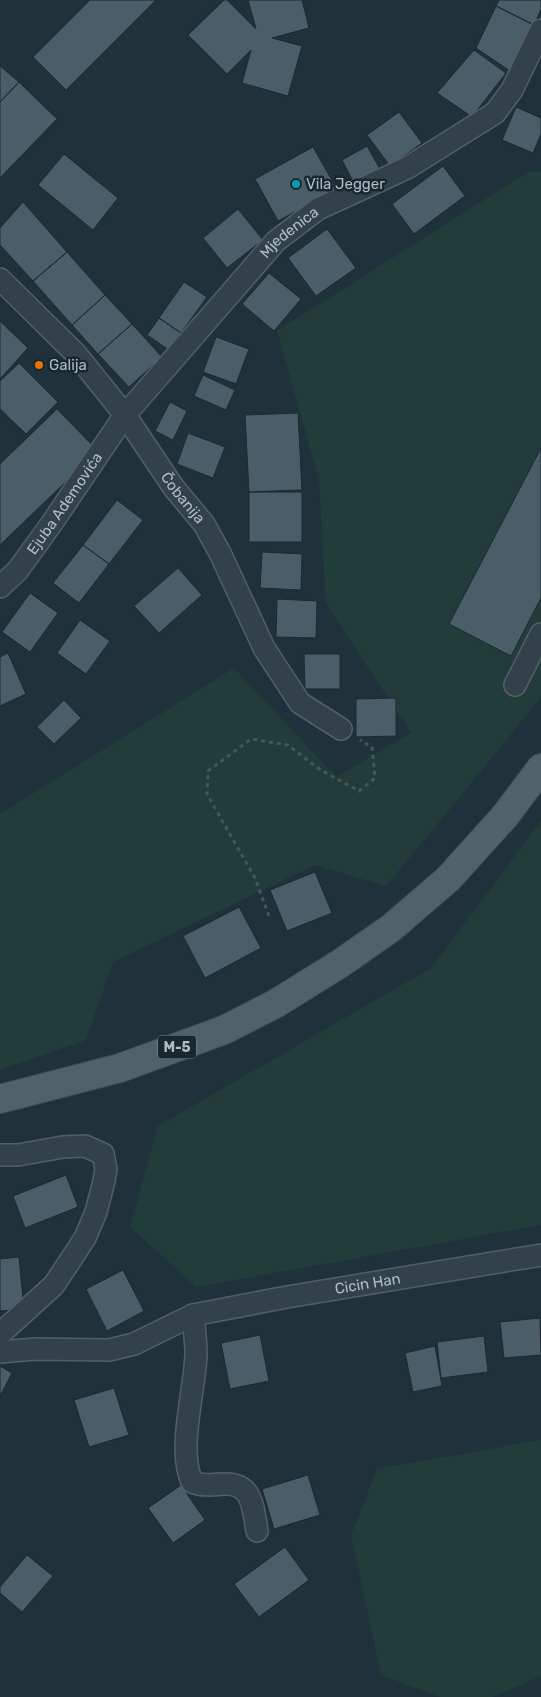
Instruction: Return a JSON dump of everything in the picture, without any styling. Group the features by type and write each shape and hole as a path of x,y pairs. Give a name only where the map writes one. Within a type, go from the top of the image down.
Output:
{"main road":[{"name":"M-5","path":"0,1099 120,1068 224,1030 276,1004 341,963 391,928 448,879 505,816 541,768"}],"street":[{"name":"Mjedenica","path":"125,415 276,241 318,209 407,168 495,113 512,90 541,30"},
{"name":"Čobanija","path":"0,279 76,354 125,415 174,488 204,524 220,553 264,648 300,703 341,730"},
{"name":"Ejuba Ademovića","path":"0,587 18,570 125,415"},
{"path":"515,685 541,634"},
{"path":"0,1154 18,1154 85,1146 103,1154 106,1169 96,1212 80,1246 54,1285 0,1334"},
{"name":"Cicin Han","path":"0,1352 35,1349 109,1350 134,1344 193,1315 287,1297 541,1255"},
{"path":"193,1315 196,1353 187,1439 187,1471 192,1482 201,1485 231,1484 245,1490 252,1502 256,1531"}],"path":[{"path":"269,916 255,878 207,794 208,771 251,739 288,745 319,769 359,791 375,778 372,747 341,730"}],"green space":[{"path":"528,172 541,172 541,697 386,886 315,865 113,962 86,1040 0,1070 0,814 234,668 336,777 411,733 326,604 319,480 277,331"},
{"path":"541,821 541,1225 196,1287 130,1227 158,1126 431,968"},
{"path":"541,1440 541,1676 492,1697 440,1697 381,1675 351,1535 377,1469"}],"building":[{"path":"90,0 156,0 66,90 33,57"},
{"path":"224,0 227,0 256,29 248,0 302,0 309,28 272,38 302,46 288,96 242,83 251,50 227,74 188,35"},
{"path":"499,0 541,0 541,9 534,25 496,6"},
{"path":"496,6 534,25 510,71 476,48"},
{"path":"474,50 506,73 472,117 437,93"},
{"path":"0,66 19,82 0,102"},
{"path":"19,82 57,119 0,178 0,102"},
{"path":"516,107 541,118 541,134 533,153 502,140"},
{"path":"399,112 422,143 390,166 367,135"},
{"path":"367,146 380,169 354,183 342,160"},
{"name":"Vila Jegger","path":"313,147 337,189 278,221 255,179"},
{"path":"64,154 118,198 93,230 38,185"},
{"path":"443,166 465,196 414,234 392,204"},
{"path":"23,202 67,252 33,281 0,245 0,228"},
{"path":"238,209 263,240 227,268 203,238"},
{"path":"327,229 356,268 316,296 288,258"},
{"path":"67,252 105,295 72,325 33,281"},
{"path":"269,273 301,299 274,331 242,304"},
{"path":"184,282 207,297 181,333 159,318"},
{"path":"105,295 132,324 98,354 72,325"},
{"path":"159,318 181,333 169,350 147,335"},
{"path":"0,321 28,348 0,379"},
{"path":"132,324 162,357 129,387 98,354"},
{"path":"216,337 249,349 236,384 203,372"},
{"path":"19,363 58,402 26,434 0,409 0,381"},
{"path":"203,375 235,390 226,410 194,396"},
{"path":"170,402 187,411 173,440 155,431"},
{"path":"57,409 98,451 0,545 0,464"},
{"path":"298,413 302,490 249,492 245,415"},
{"path":"188,433 225,447 213,478 177,464"},
{"path":"541,448 541,598 511,656 449,624"},
{"path":"249,492 302,492 302,542 249,542"},
{"path":"117,500 143,520 109,564 83,545"},
{"path":"83,545 109,564 79,603 53,583"},
{"path":"262,552 302,554 301,590 260,588"},
{"path":"178,568 202,595 159,633 134,606"},
{"path":"30,593 58,613 30,652 2,632"},
{"path":"277,599 317,601 316,638 276,637"},
{"path":"80,620 110,641 86,674 57,653"},
{"path":"8,653 26,694 0,706 0,657"},
{"path":"304,654 340,654 340,689 305,689"},
{"path":"396,698 396,736 356,737 356,699"},
{"path":"64,700 81,718 54,744 37,727"},
{"path":"315,872 332,913 287,931 270,890"},
{"path":"239,907 261,948 205,978 183,936"},
{"path":"66,1175 78,1207 25,1228 13,1196"},
{"path":"19,1257 24,1309 0,1311 0,1259"},
{"path":"123,1270 144,1311 107,1331 86,1289"},
{"path":"540,1318 541,1355 504,1358 500,1322"},
{"path":"260,1335 269,1381 230,1389 221,1343"},
{"path":"484,1336 488,1372 441,1378 437,1342"},
{"path":"435,1346 442,1386 413,1392 405,1353"},
{"path":"0,1366 12,1373 0,1396"},
{"path":"114,1388 129,1435 89,1447 74,1400"},
{"path":"308,1475 320,1515 274,1529 262,1489"},
{"path":"181,1485 205,1520 173,1543 148,1508"},
{"path":"285,1547 309,1580 259,1617 234,1584"},
{"path":"27,1555 53,1576 22,1612 0,1593 0,1587"}],"place":[{"name":"Vila Jegger","path":"296,184"},
{"name":"Galija","path":"39,365"}]}
